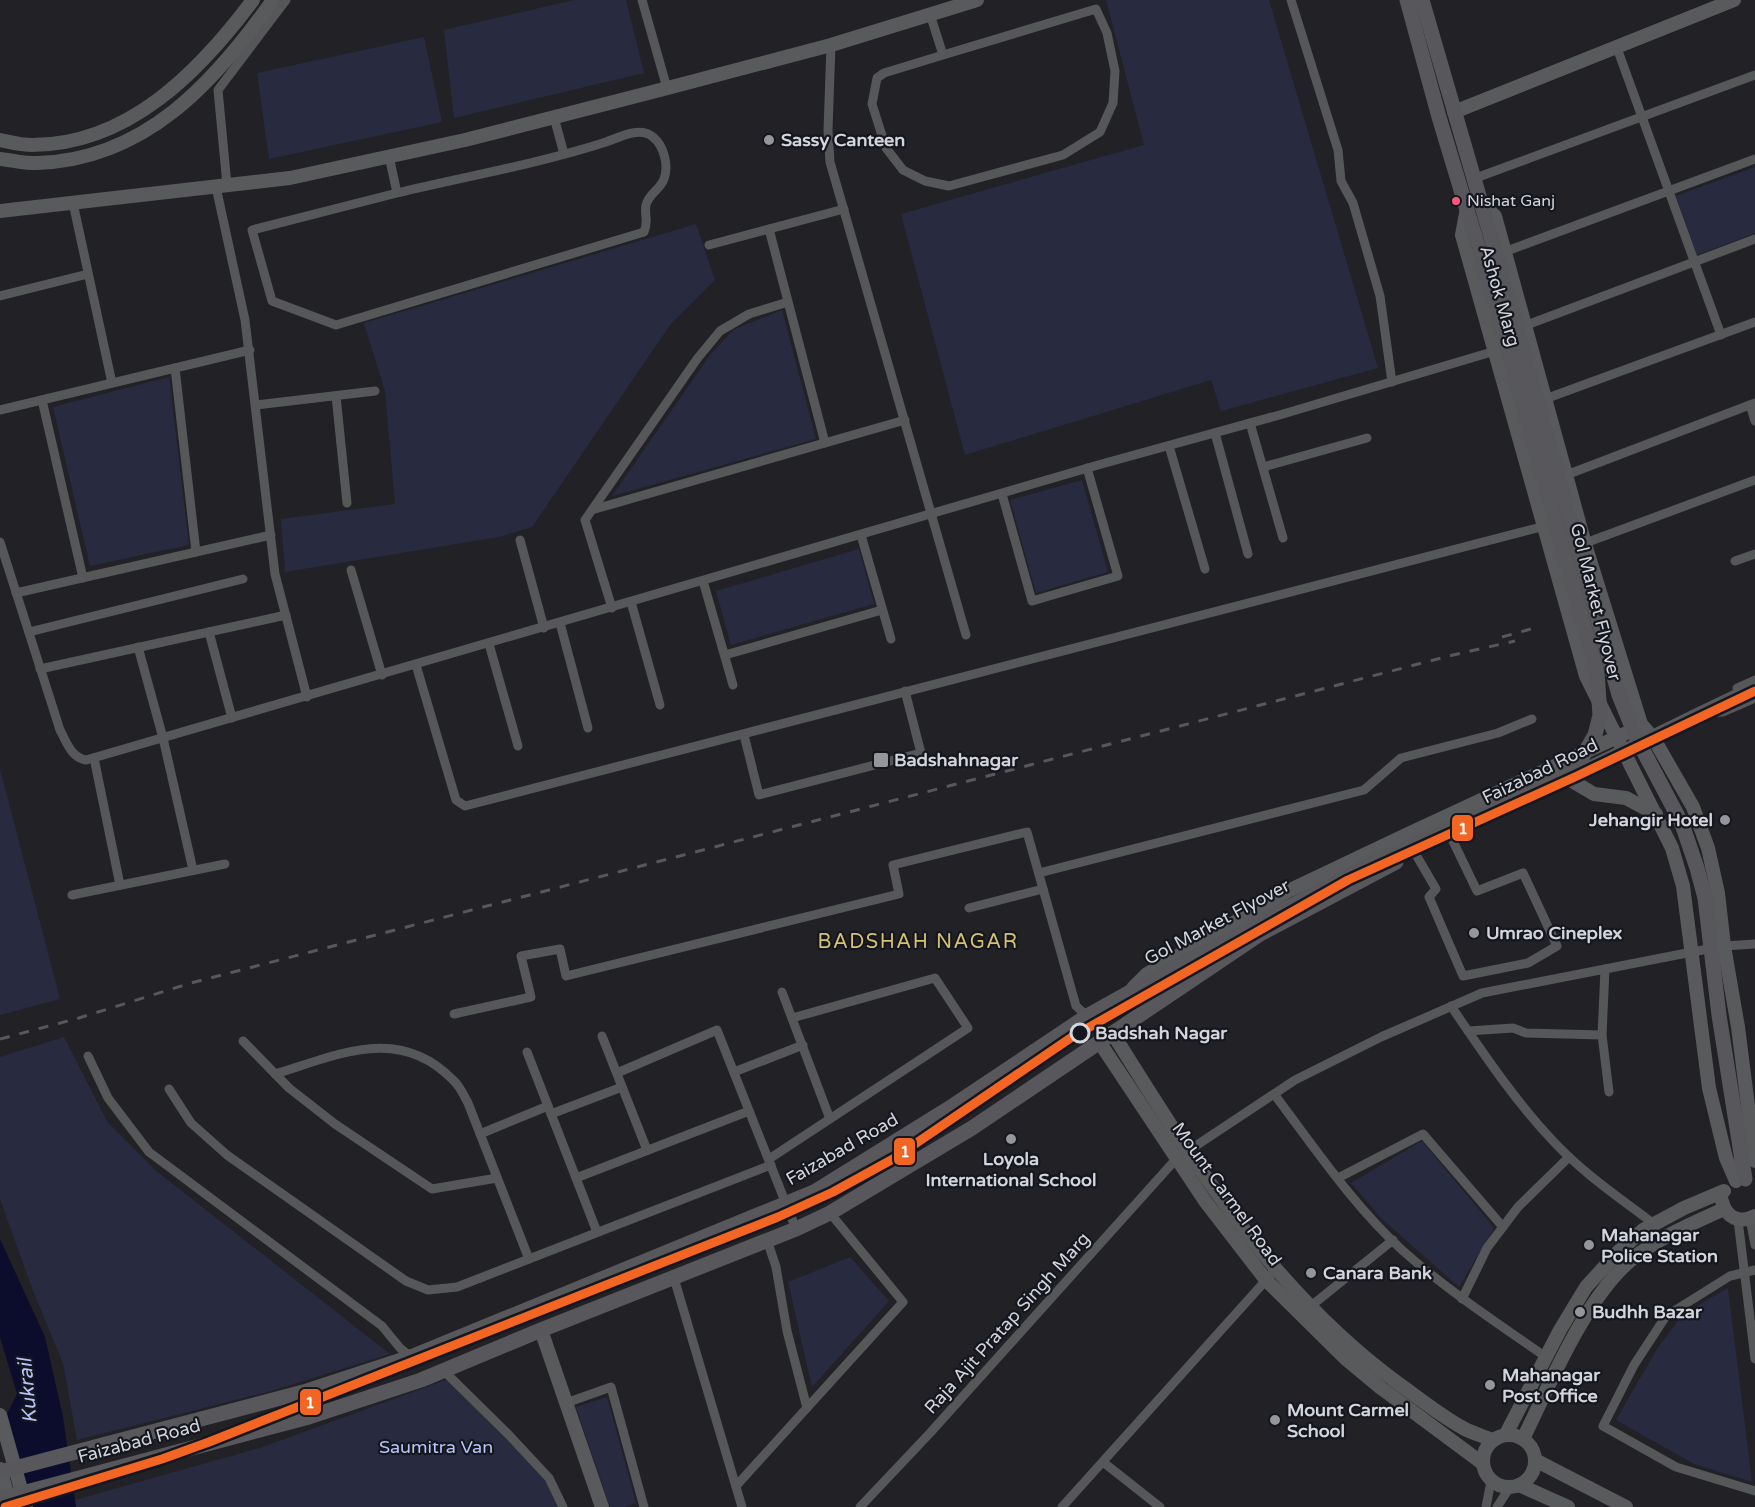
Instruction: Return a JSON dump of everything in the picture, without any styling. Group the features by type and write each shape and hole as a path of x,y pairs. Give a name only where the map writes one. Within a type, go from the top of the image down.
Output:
{"main road":[{"name":"Ashok Marg","path":"1407,0 1439,117 1473,203"},
{"name":"Ashok Marg","path":"1422,0 1473,179 1473,203"},
{"name":"Gol Market Flyover","path":"1473,203 1619,695 1636,737 1682,824 1697,868 1705,898 1712,968 1737,1121 1749,1161"},
{"name":"Gol Market Flyover","path":"1130,992 1368,865 1534,791 1581,761 1595,735 1600,715 1597,672 1484,239"},
{"name":"Faizabad Road","path":"0,1499 309,1417 418,1381 766,1239 796,1229 830,1213 972,1128 1260,934 1415,853 1755,688"},
{"name":"Faizabad Road","path":"0,1471 307,1391 411,1357 814,1192 954,1105 1087,1016 1130,992"},
{"path":"1745,1181 1749,1161"}],"street":[{"path":"0,140 31,145 76,140 117,126 161,98 204,59 253,0"},
{"path":"0,159 34,164 70,160 108,150 142,134 174,112 217,73 273,0"},
{"path":"286,0 218,90 221,186 250,350 275,574 307,697"},
{"path":"642,0 667,88"},
{"path":"0,211 290,178 465,140 667,88 831,45 977,0"},
{"path":"1291,0 1338,150 1341,181 1353,203 1380,296 1392,382"},
{"path":"1454,112 1734,0"},
{"path":"1096,9 1107,33 1115,71 1113,103 1100,132 1063,155 949,186 925,181 903,170 886,148 872,104 876,78 884,73 943,55 1096,9"},
{"path":"930,14 943,55"},
{"path":"831,45 828,130 830,162 966,634"},
{"path":"1617,48 1721,335"},
{"path":"1473,179 1755,75"},
{"path":"554,117 564,154"},
{"path":"638,132 656,139 664,153 666,165 664,180 650,195 646,207 648,223 644,232 336,325 272,302 252,230 397,193 564,154 638,132"},
{"path":"389,156 397,193"},
{"path":"1504,252 1755,159"},
{"path":"73,203 112,383"},
{"name":"Ashok Marg","path":"1641,724 1585,544 1495,216 1473,203 1462,235 1586,676 1672,848 1683,886 1709,1088 1724,1148 1745,1181"},
{"path":"709,245 844,209"},
{"path":"769,229 825,443"},
{"path":"1524,326 1755,239"},
{"path":"0,296 88,274"},
{"path":"612,608 585,520 595,509 697,359 720,331 749,314 788,302"},
{"path":"1545,399 1755,322"},
{"path":"0,410 250,350"},
{"path":"0,542 60,730 72,753 77,758 86,760 1495,351"},
{"path":"175,368 196,552"},
{"path":"256,405 375,391"},
{"path":"336,396 347,502"},
{"path":"42,400 83,578"},
{"path":"1534,486 1752,404 1755,420"},
{"path":"595,509 904,420"},
{"path":"1250,423 1283,538"},
{"path":"1215,433 1248,554"},
{"path":"1263,467 1367,438"},
{"path":"1169,446 1205,569"},
{"path":"1002,494 1032,601 1118,576 1087,468"},
{"path":"1553,555 1755,480"},
{"path":"416,665 456,800 465,806 1545,526"},
{"path":"16,593 271,535"},
{"path":"861,535 891,639"},
{"path":"520,540 544,628"},
{"path":"1736,561 1755,554"},
{"path":"351,570 382,675"},
{"path":"29,632 243,579"},
{"path":"703,581 733,685"},
{"path":"1565,603 1600,593"},
{"path":"631,602 660,705"},
{"path":"725,655 882,610"},
{"path":"40,669 286,615"},
{"path":"560,623 588,728"},
{"path":"209,632 232,718"},
{"path":"1578,646 1612,633"},
{"path":"489,644 518,746"},
{"path":"138,647 163,738 193,870"},
{"path":"1698,714 1710,702 1755,680"},
{"path":"744,735 759,795 921,753 905,691"},
{"path":"1698,714 1723,712 1755,698"},
{"path":"1039,873 1364,790 1401,758 1498,733 1532,719"},
{"path":"1641,724 1654,739 1693,807 1708,849 1718,893 1724,946 1738,1027 1749,1161"},
{"name":"Faizabad Road","path":"1130,992 1147,974 1288,891 1618,737 1641,724"},
{"path":"94,758 120,885"},
{"path":"1567,778 1594,794 1626,798 1656,814"},
{"path":"454,1014 531,997 521,957 560,949 566,976 578,974 899,894 893,866 1027,832 1076,1006 1087,1016"},
{"path":"1415,853 1436,889 1429,897 1463,976 1528,963 1557,946 1523,873 1477,891 1451,837"},
{"path":"72,895 225,864"},
{"path":"969,908 1043,889"},
{"name":"Raja Ajit Pratap Singh Marg","path":"860,1507 1183,1155 1295,1080 1382,1037 1482,993 1724,946 1755,944"},
{"path":"1605,969 1602,1035 1609,1092"},
{"path":"1477,973 1482,993"},
{"path":"169,1089 191,1123 227,1155 406,1281 429,1290 457,1287 770,1162 830,1119 968,1028 935,978 792,1018"},
{"path":"782,992 830,1119"},
{"path":"1451,1006 1503,1081 1554,1142 1592,1177 1654,1224"},
{"path":"1468,1031 1513,1028 1526,1033 1602,1035"},
{"path":"617,1072 717,1030 796,1229"},
{"path":"1113,1034 1183,1155 1209,1184 1276,1269 1334,1330 1398,1383 1464,1429 1493,1440"},
{"path":"602,1036 647,1150"},
{"path":"243,1041 289,1088 335,1124 432,1190 497,1178"},
{"name":"Mount Carmel Road","path":"1100,1043 1183,1155 1205,1201 1266,1280 1345,1358 1381,1388 1482,1463"},
{"path":"734,1072 803,1045"},
{"path":"275,1074 373,1047 401,1048 432,1063 454,1081 468,1103 529,1259"},
{"path":"527,1053 597,1232"},
{"path":"88,1056 108,1098 149,1152 382,1326 411,1357"},
{"path":"480,1134 622,1087"},
{"path":"1274,1094 1353,1198 1393,1240 1462,1299 1546,1357"},
{"path":"576,1178 749,1111"},
{"path":"1338,1178 1423,1134 1503,1227"},
{"path":"1462,1299 1487,1248 1518,1206 1569,1157"},
{"path":"1745,1181 1727,1187 1722,1197 1724,1209 1732,1218 1748,1218"},
{"path":"1506,1434 1586,1287 1618,1252 1643,1230 1684,1208 1724,1191"},
{"path":"1523,1439 1564,1356 1600,1293 1632,1259 1683,1227 1724,1209"},
{"path":"736,1486 903,1302 830,1213"},
{"path":"1748,1218 1755,1245"},
{"path":"1748,1218 1743,1272 1755,1359"},
{"path":"766,1239 776,1268 788,1331 807,1408"},
{"path":"1311,1306 1393,1240"},
{"path":"1062,1507 1276,1269"},
{"path":"1755,1270 1730,1276 1666,1316 1634,1365 1602,1426 1676,1467 1755,1491"},
{"path":"674,1278 742,1507"},
{"path":"541,1330 602,1507"},
{"path":"444,1371 549,1478 563,1507"},
{"path":"566,1403 610,1387 644,1507"},
{"path":"0,1415 26,1507"},
{"path":"1497,1507 1514,1486 1528,1479 1535,1460 1532,1448 1523,1439 1506,1434 1493,1440 1484,1450 1482,1463 1491,1481 1499,1485 1514,1486 1568,1507"},
{"path":"1535,1460 1626,1507"},
{"path":"1102,1462 1160,1507"},
{"path":"0,1471 11,1507"},
{"path":"1486,1507 1491,1481"}],"green space":[{"path":"574,0 626,0 644,73 454,118 444,30"},
{"path":"1106,0 1269,0 1378,368 1221,411 1211,380 965,455 901,214 1144,145"},
{"path":"424,37 442,122 269,159 257,73"},
{"path":"1755,167 1755,233 1697,255 1676,196"},
{"path":"696,224 715,280 670,325 532,527 499,537 285,572 281,519 395,504 385,391 364,323"},
{"path":"782,310 816,439 612,496 710,355 733,330"},
{"path":"169,377 189,545 90,566 53,407"},
{"path":"1082,480 1108,572 1036,593 1010,500"},
{"path":"859,549 874,604 731,645 716,591"},
{"path":"0,769 60,999 0,1015"},
{"path":"64,1037 108,1123 155,1170 390,1354 271,1391 77,1440 63,1363 33,1291 0,1199 0,1057"},
{"path":"1422,1141 1494,1228 1459,1287 1382,1219 1351,1183"},
{"path":"850,1257 889,1301 812,1387 788,1282"},
{"path":"1728,1288 1752,1482 1694,1464 1616,1420 1657,1349 1683,1314"},
{"name":"Saumitra Van","path":"451,1378 549,1478 563,1507 76,1507 75,1500 260,1448"},
{"path":"607,1397 636,1503 625,1507 610,1507 576,1407"}],"water":[{"name":"Kukrail","path":"0,1239 45,1337 63,1417 76,1507 32,1507 7,1414 17,1394 0,1337"}],"railway":[{"path":"1502,637 1538,627"},
{"path":"0,1039 79,1018 191,983 1453,655 1515,641"}],"transit line":[{"name":"1","path":"5,1507 162,1459 209,1442 778,1217 833,1192 893,1159 1072,1037 1348,880 1577,776 1755,691"}],"place":[{"name":"Sassy Canteen","path":"769,140"},
{"name":"Nishat Ganj","path":"1456,201"},
{"name":"Badshahnagar","path":"881,760"},
{"name":"Jehangir Hotel","path":"1725,820"},
{"name":"Umrao Cineplex","path":"1474,933"},
{"name":"Badshah Nagar","path":"1080,1033"},
{"name":"Loyola International School","path":"1011,1139"},
{"name":"Mahanagar Police Station","path":"1589,1245"},
{"name":"Canara Bank","path":"1311,1273"},
{"name":"Budhh Bazar","path":"1580,1312"},
{"name":"Mahanagar Post Office","path":"1490,1385"},
{"name":"Mount Carmel School","path":"1275,1420"}],"district":[{"name":"BADSHAH NAGAR","path":"918,942"}]}
